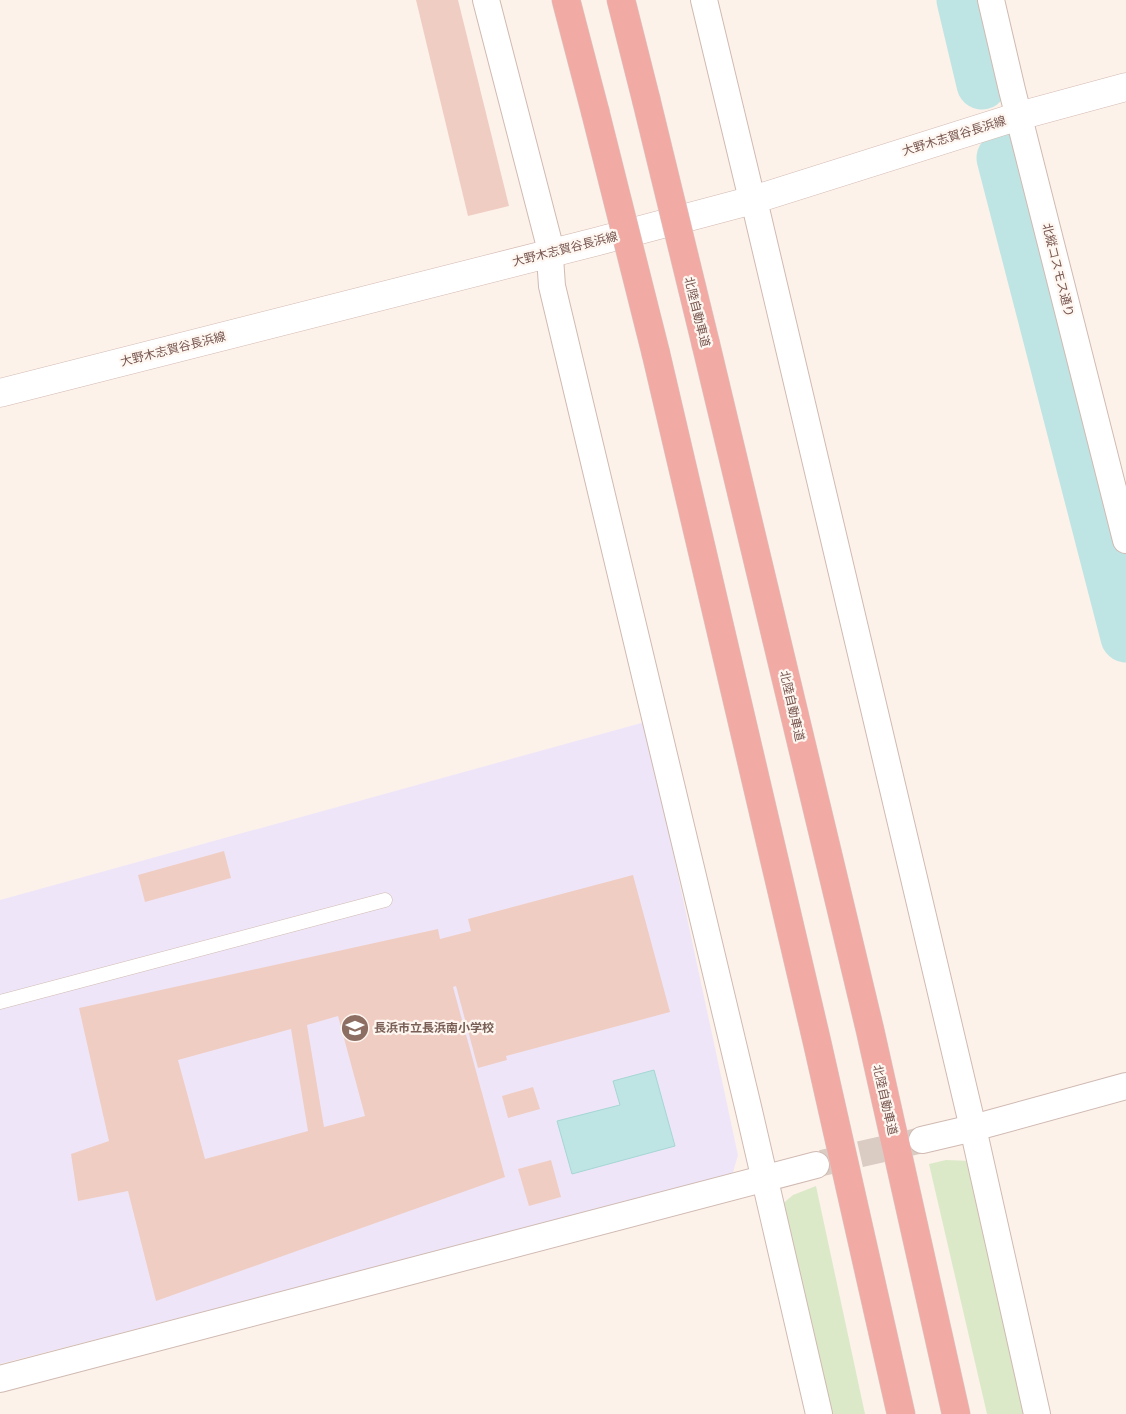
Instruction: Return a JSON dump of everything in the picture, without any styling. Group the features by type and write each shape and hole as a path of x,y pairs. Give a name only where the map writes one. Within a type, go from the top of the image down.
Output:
{"highway":[{"path":"566,0 656,354 819,1052 901,1414"},
{"name":"北陸自動車道","path":"621,0 868,1021 956,1414"}],"main road":[{"name":"大野木志賀谷長浜線","path":"0,393 753,200 1019,116 1126,87"}],"street":[{"path":"486,0 549,243 552,286 750,1111 819,1414"},
{"path":"704,0 760,222 973,1128 1037,1414"},
{"name":"北縦コスモス通り","path":"992,0 1019,116 1126,540"},
{"path":"922,1140 1126,1086"},
{"path":"0,1378 816,1164"}],"lane":[{"path":"0,1002 386,900"}],"shaded area":[{"name":"長浜市立長浜南小学校","path":"645,722 738,1155 732,1176 0,1364 0,900"}],"green space":[{"path":"946,1160 971,1161 1027,1414 987,1414 929,1164"},
{"path":"816,1186 865,1414 825,1414 780,1206 793,1195"}],"water":[{"path":"654,1070 675,1146 572,1174 557,1121 620,1105 613,1081"}],"building":[{"path":"416,0 458,0 509,206 468,216"},
{"path":"224,851 231,878 145,902 138,875"},
{"path":"633,875 670,1012 506,1056 507,1060 478,1068 456,986 453,987 505,1177 156,1301 128,1191 78,1201 71,1154 109,1141 79,1008 438,929 440,939 471,931 468,919","holes":["338,1016 365,1116 324,1127 307,1025","291,1029 308,1131 205,1159 178,1060"]},
{"path":"533,1087 540,1109 508,1118 502,1096"},
{"path":"551,1160 561,1197 529,1206 518,1169"}],"waterway":[{"path":"962,0 982,84"},
{"path":"1002,158 1126,637"}],"tunnel":[{"path":"822,1163 918,1141"}],"place":[{"name":"長浜市立長浜南小学校","path":"355,1028"}]}
